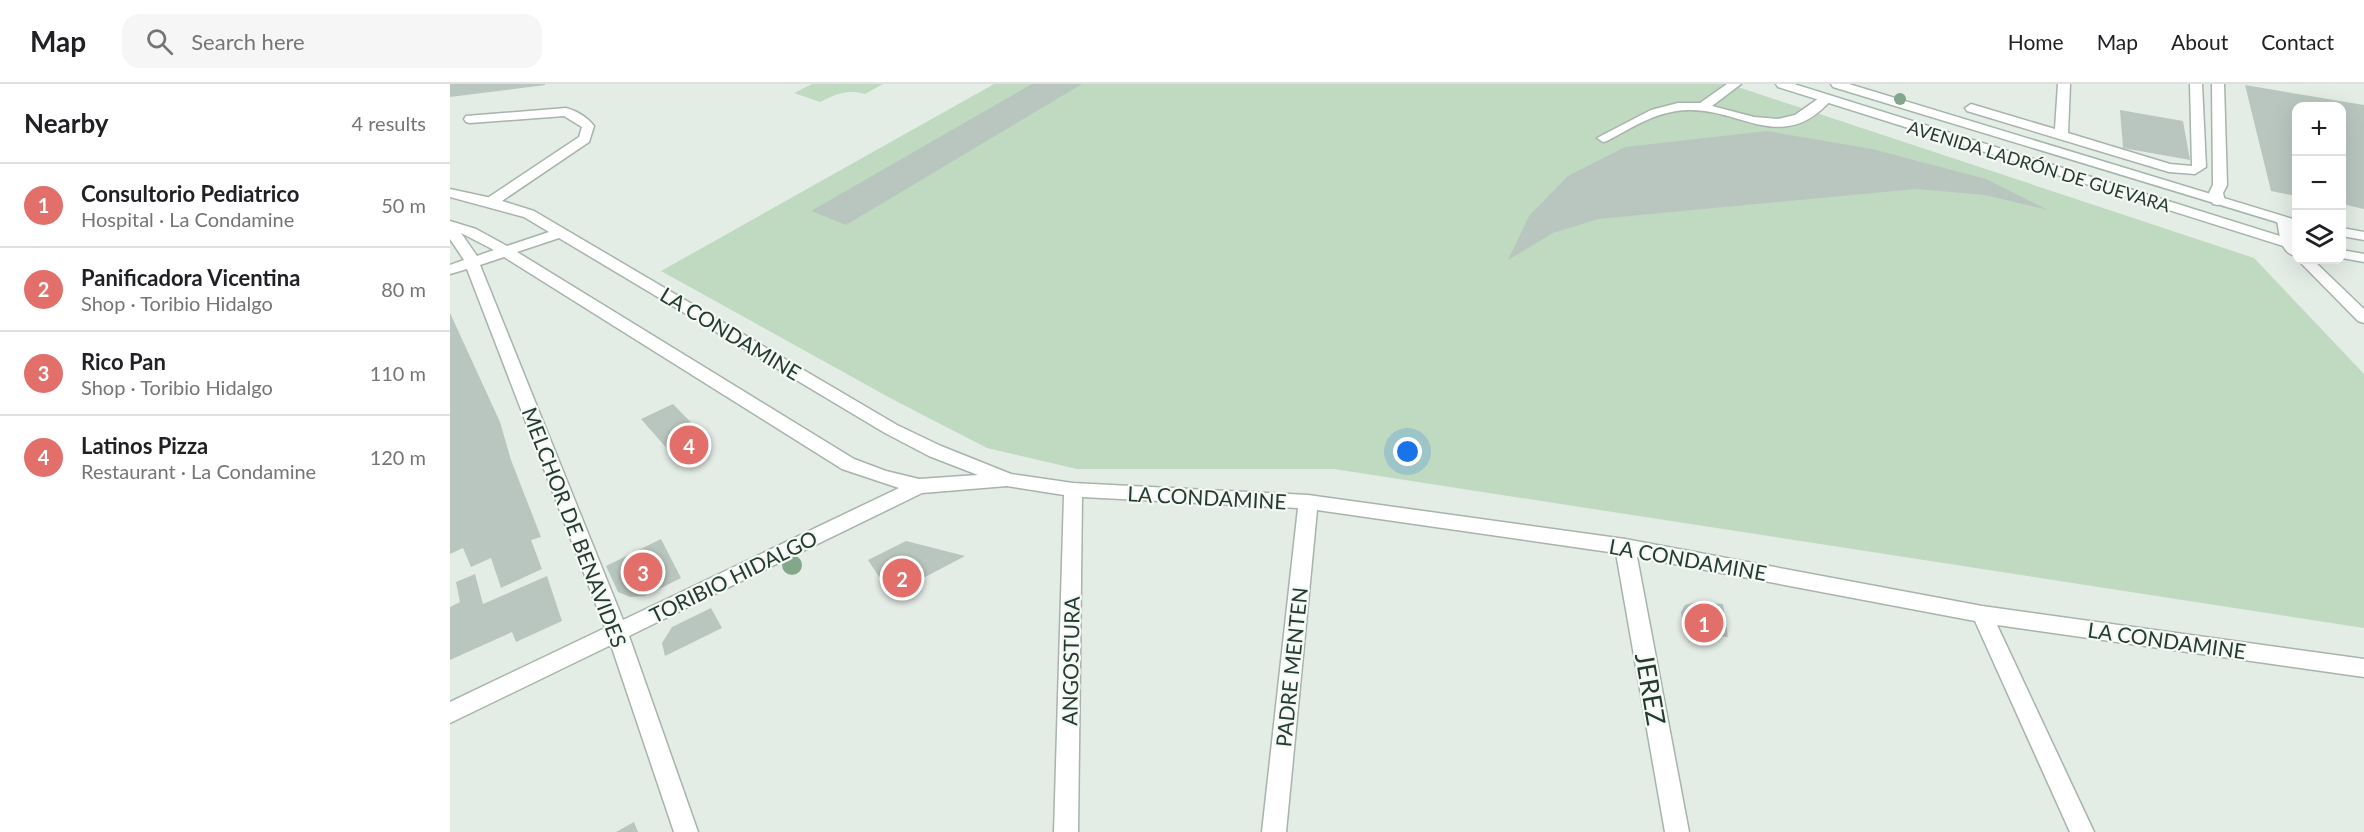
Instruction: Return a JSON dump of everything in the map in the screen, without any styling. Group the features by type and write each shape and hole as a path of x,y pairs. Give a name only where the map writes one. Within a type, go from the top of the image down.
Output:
{"street":[{"path":"1704,106 1735,84"},
{"name":"AVENIDA LADRÓN DE GUEVARA","path":"1782,84 2292,247"},
{"name":"AVENIDA LADRÓN DE GUEVARA","path":"1839,84 2290,222"},
{"path":"2061,137 2064,84"},
{"path":"1971,108 2169,168 2196,170 2199,167 2196,84"},
{"path":"2218,84 2220,185 2216,193 2218,201"},
{"path":"1603,138 1674,107 1704,106 1757,121 1788,122 1826,99"},
{"path":"470,118 566,112 588,126 585,139 491,202"},
{"name":"LA CONDAMINE","path":"450,194 491,202 529,214 891,429 936,451 1009,480"},
{"name":"LA CONDAMINE","path":"450,227 471,232 505,251 848,464 883,477 919,486 1009,480 1073,490 1308,502 1625,547 1982,614 2364,668"},
{"name":"MELCHOR DE BENAVIDES","path":"450,227 468,252 617,632 686,832"},
{"path":"450,270 562,232"},
{"path":"2346,233 2364,236"},
{"path":"2346,255 2364,258"},
{"path":"2309,264 2364,318"},
{"name":"TORIBIO HIDALGO","path":"450,713 919,486"},
{"name":"ANGOSTURA","path":"1066,832 1073,490"},
{"name":"PADRE MENTEN","path":"1274,832 1308,502"},
{"name":"JEREZ","path":"1625,547 1677,832"},
{"path":"1982,614 2082,832"}],"green space":[{"path":"812,84 883,84 865,94 842,93 820,102 794,93"},
{"path":"994,84 1729,84 2254,258 2364,374 2364,628 1334,469 1077,469 987,448 892,399 661,271"}],"building":[{"path":"450,84 545,84 545,85 450,97"},
{"path":"1032,84 1082,84 846,225 811,211"},
{"path":"2245,85 2364,105 2364,209 2346,205 2346,102 2292,102 2292,195 2271,191"},
{"path":"2120,110 2183,121 2190,160 2123,148"},
{"path":"1767,131 1872,149 1986,179 2048,210 1985,195 1916,189 1598,219 1553,233 1508,260 1529,216 1568,176 1625,147"},
{"path":"450,313 500,422 511,460 541,537 531,540 542,569 501,588 491,558 471,567 463,548 450,554"},
{"path":"673,404 711,443 678,461 641,419"},
{"path":"661,539 681,578 645,596 630,597 618,592 606,566"},
{"path":"906,541 965,556 891,595 868,560"},
{"path":"475,574 483,604 547,576 562,621 516,642 512,632 450,660 450,607 460,602 456,582"},
{"path":"1696,602 1723,604 1728,637 1684,634 1681,612 1685,605"},
{"path":"711,608 722,628 665,656 662,643 672,627"},
{"path":"634,822 638,832 616,832"}],"place":[{"name":"Latinos Pizza","path":"689,445"},
{"name":"Rico Pan","path":"643,572"},
{"name":"Panificadora Vicentina","path":"902,578"},
{"name":"Consultorio Pediatrico","path":"1704,623"}]}
